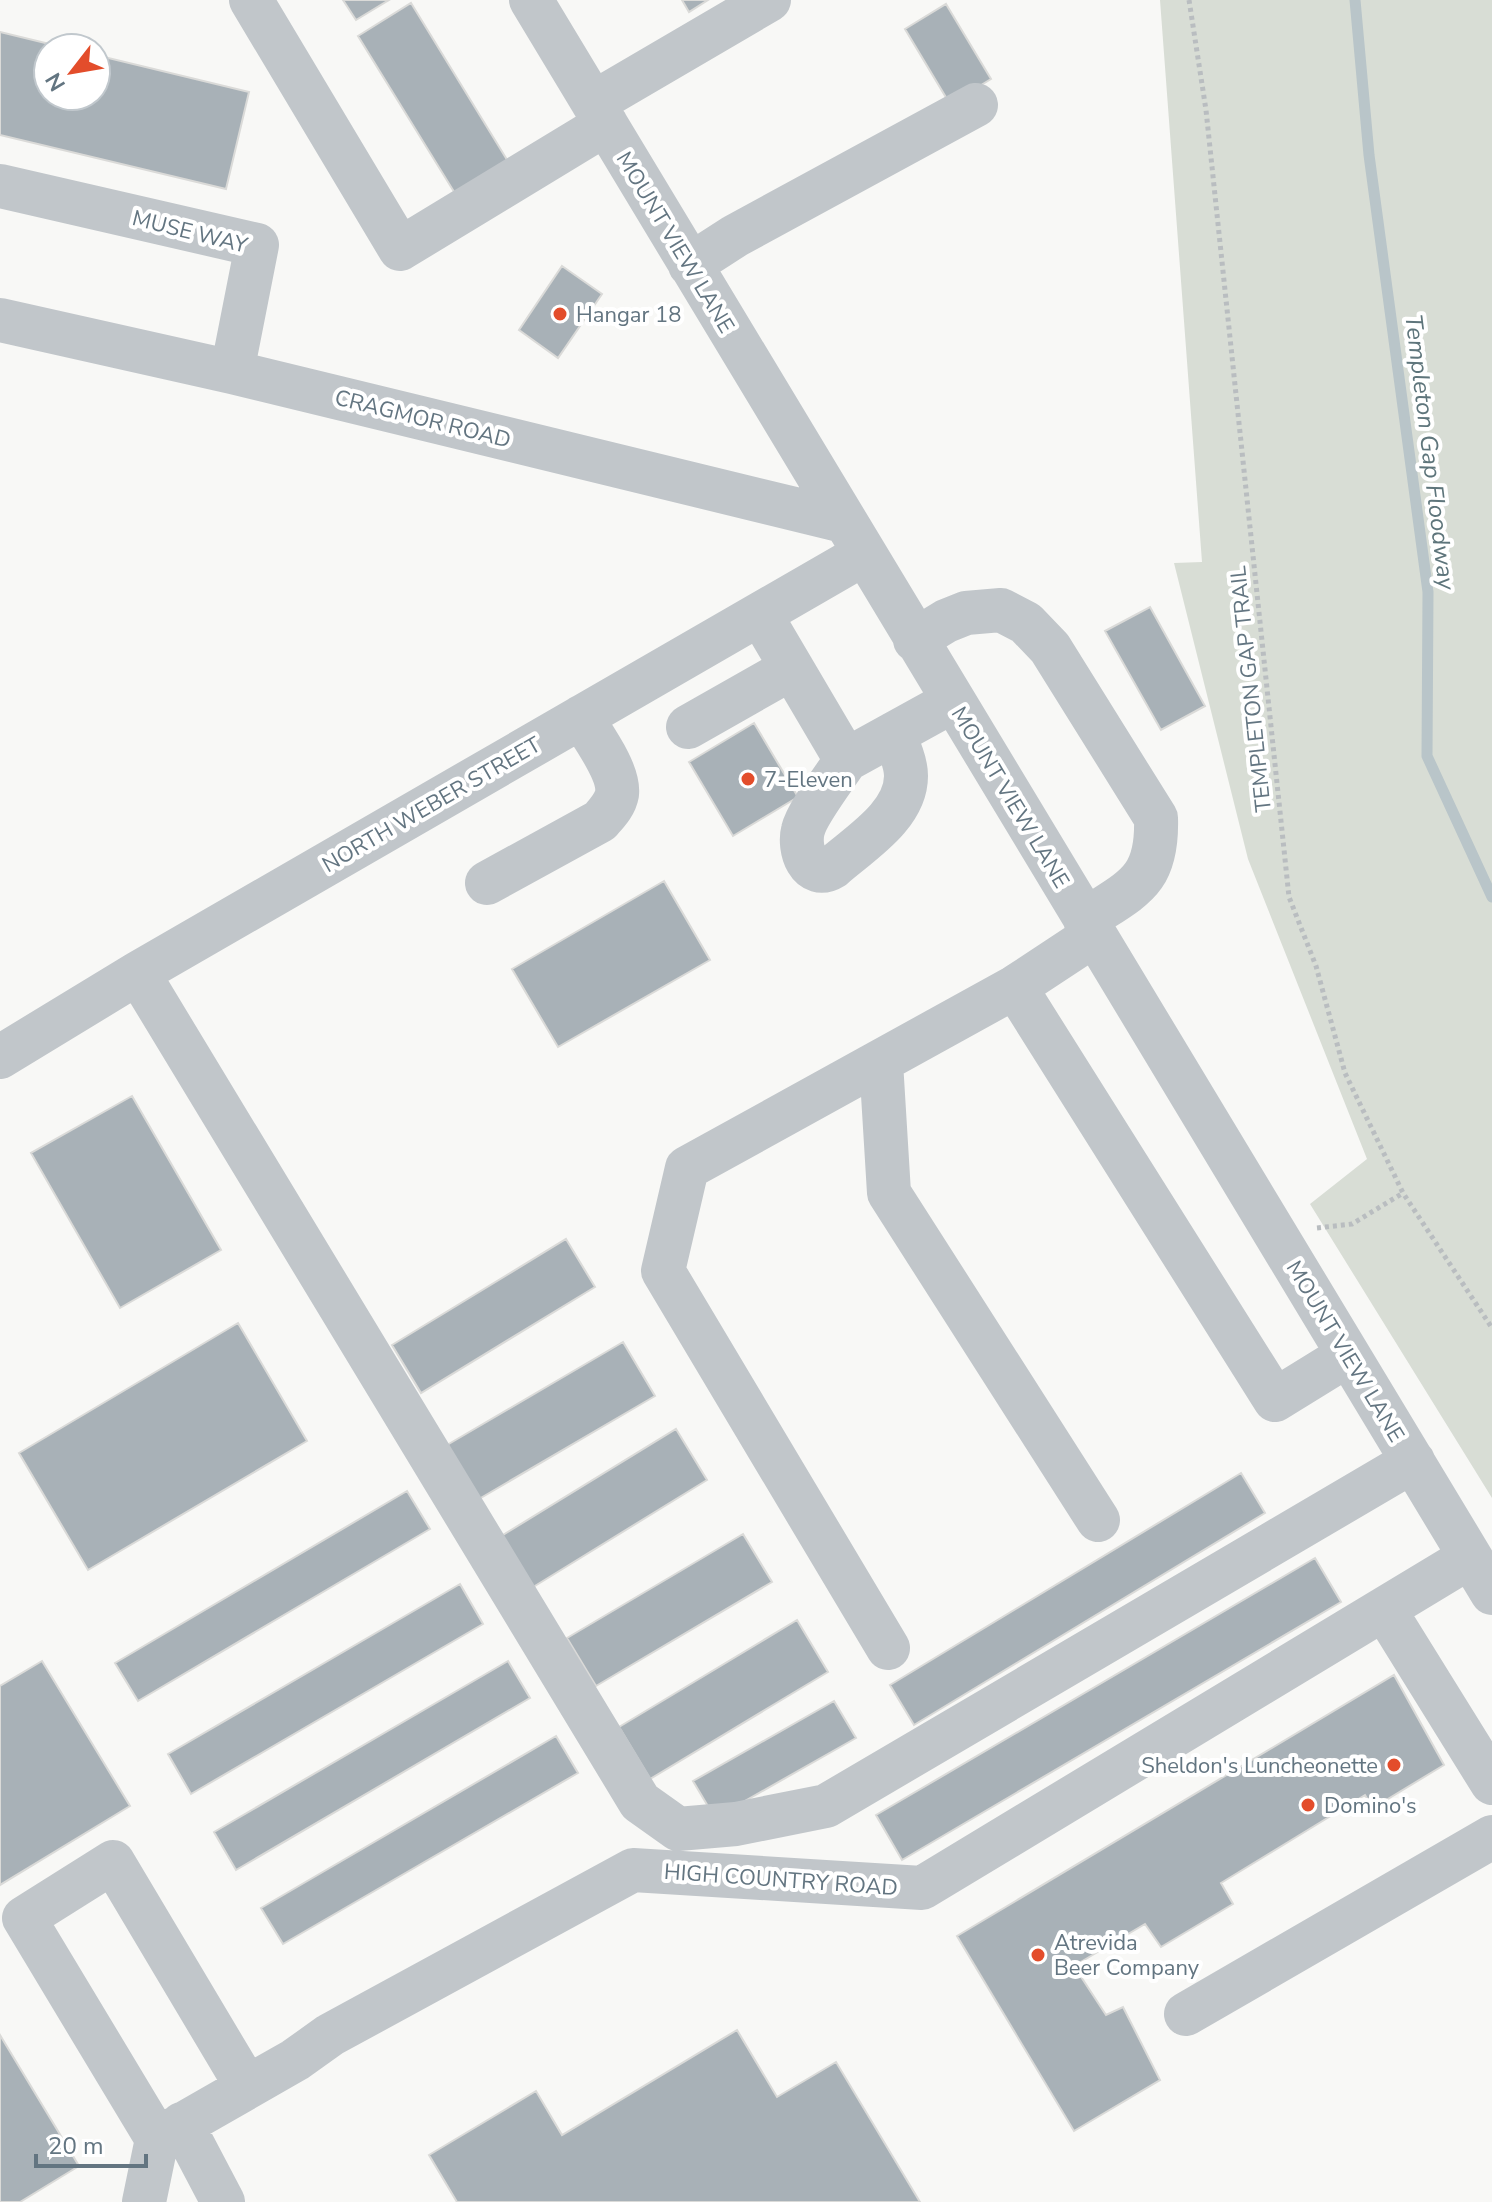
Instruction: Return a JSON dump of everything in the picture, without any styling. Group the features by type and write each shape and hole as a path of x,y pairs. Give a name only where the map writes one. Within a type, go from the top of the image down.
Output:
{"street":[{"path":"251,0 400,249 769,0"},
{"name":"MOUNT VIEW LANE","path":"531,0 1481,1575"},
{"path":"690,265 735,236 976,105"},
{"name":"MUSE WAY","path":"0,186 257,245 232,372"},
{"name":"CRAGMOR ROAD","path":"0,320 232,372 854,537"},
{"name":"NORTH WEBER STREET","path":"0,1057 138,973 760,614 854,537"},
{"path":"888,1648 663,1271 687,1168 1015,987 1090,927 1130,890 1150,869 1157,843 1156,818 1050,648 1026,623 1001,610 966,613 915,640"},
{"path":"760,614 846,760"},
{"path":"688,727 792,668"},
{"path":"893,734 903,757 906,775 904,792 893,812 833,867 826,871 813,868 804,856 801,844 803,827 846,760 893,734 953,701"},
{"path":"487,883 600,821 612,807 618,791 612,769 581,717"},
{"path":"138,973 640,1802 678,1829 736,1824 826,1806 1413,1461"},
{"path":"1015,987 1275,1400 1348,1355"},
{"path":"881,1062 889,1193 1098,1520"},
{"name":"HIGH COUNTRY ROAD","path":"170,2132 295,2060 330,2035 633,1870 922,1888 1384,1609 1481,1575"},
{"path":"1384,1609 1492,1783"},
{"path":"1186,2014 1492,1837"},
{"path":"223,2202 170,2132 24,1918 113,1862 247,2087"},
{"path":"144,2202 170,2132"}],"path":[{"name":"TEMPLETON GAP TRAIL","path":"1189,0 1206,110 1289,897 1316,966 1345,1073 1403,1193 1492,1328"},
{"path":"1274,1231 1352,1224 1403,1193"}],"shaded area":[{"path":"1160,0 1492,0 1492,1498 1310,1204 1367,1159 1248,859 1174,563 1202,562"}],"building":[{"path":"343,0 389,0 356,20"},
{"path":"682,0 708,0 689,12"},
{"path":"411,3 509,163 456,195 358,36"},
{"path":"946,4 991,79 950,104 905,29"},
{"path":"0,32 32,40 32,112 112,112 112,59 249,92 226,189 0,135"},
{"path":"562,266 602,294 558,358 519,330"},
{"path":"1150,607 1205,706 1161,730 1105,631"},
{"path":"754,723 798,797 733,836 689,762"},
{"path":"664,881 710,960 558,1047 512,969"},
{"path":"132,1096 221,1250 120,1308 31,1153"},
{"path":"566,1239 595,1287 421,1393 392,1345"},
{"path":"238,1323 307,1441 88,1570 19,1453"},
{"path":"623,1342 655,1396 479,1499 447,1445"},
{"path":"676,1429 707,1480 530,1589 498,1538"},
{"path":"1241,1473 1265,1513 914,1725 890,1685"},
{"path":"407,1491 430,1529 138,1701 115,1663"},
{"path":"743,1534 772,1582 596,1686 567,1638"},
{"path":"1315,1558 1341,1602 902,1860 876,1815"},
{"path":"460,1584 483,1624 191,1794 168,1754"},
{"path":"797,1620 828,1672 650,1779 619,1727"},
{"path":"42,1661 130,1806 0,1885 0,1686"},
{"path":"508,1661 530,1698 236,1870 214,1832"},
{"path":"1394,1675 1444,1765 1373,1808 1365,1795 1221,1883 1233,1904 1161,1947 1145,1924 1074,1966 1106,2015 1123,2007 1160,2080 1074,2131 957,1936"},
{"path":"834,1701 856,1738 715,1818 693,1781"},
{"path":"556,1736 578,1773 283,1944 261,1908"},
{"path":"737,2030 777,2097 836,2062 920,2202 457,2202 429,2155 536,2091 562,2135"},
{"path":"0,2035 79,2166 20,2202 0,2202"}],"waterway":[{"name":"Templeton Gap Floodway","path":"1355,0 1369,155 1428,592 1427,756 1492,897"}],"place":[{"name":"Hangar 18","path":"560,314"},
{"name":"7-Eleven","path":"748,779"},
{"name":"Sheldon's Luncheonette","path":"1394,1765"},
{"name":"Domino's","path":"1308,1805"},
{"name":"Atrevida Beer Company","path":"1038,1955"}]}
